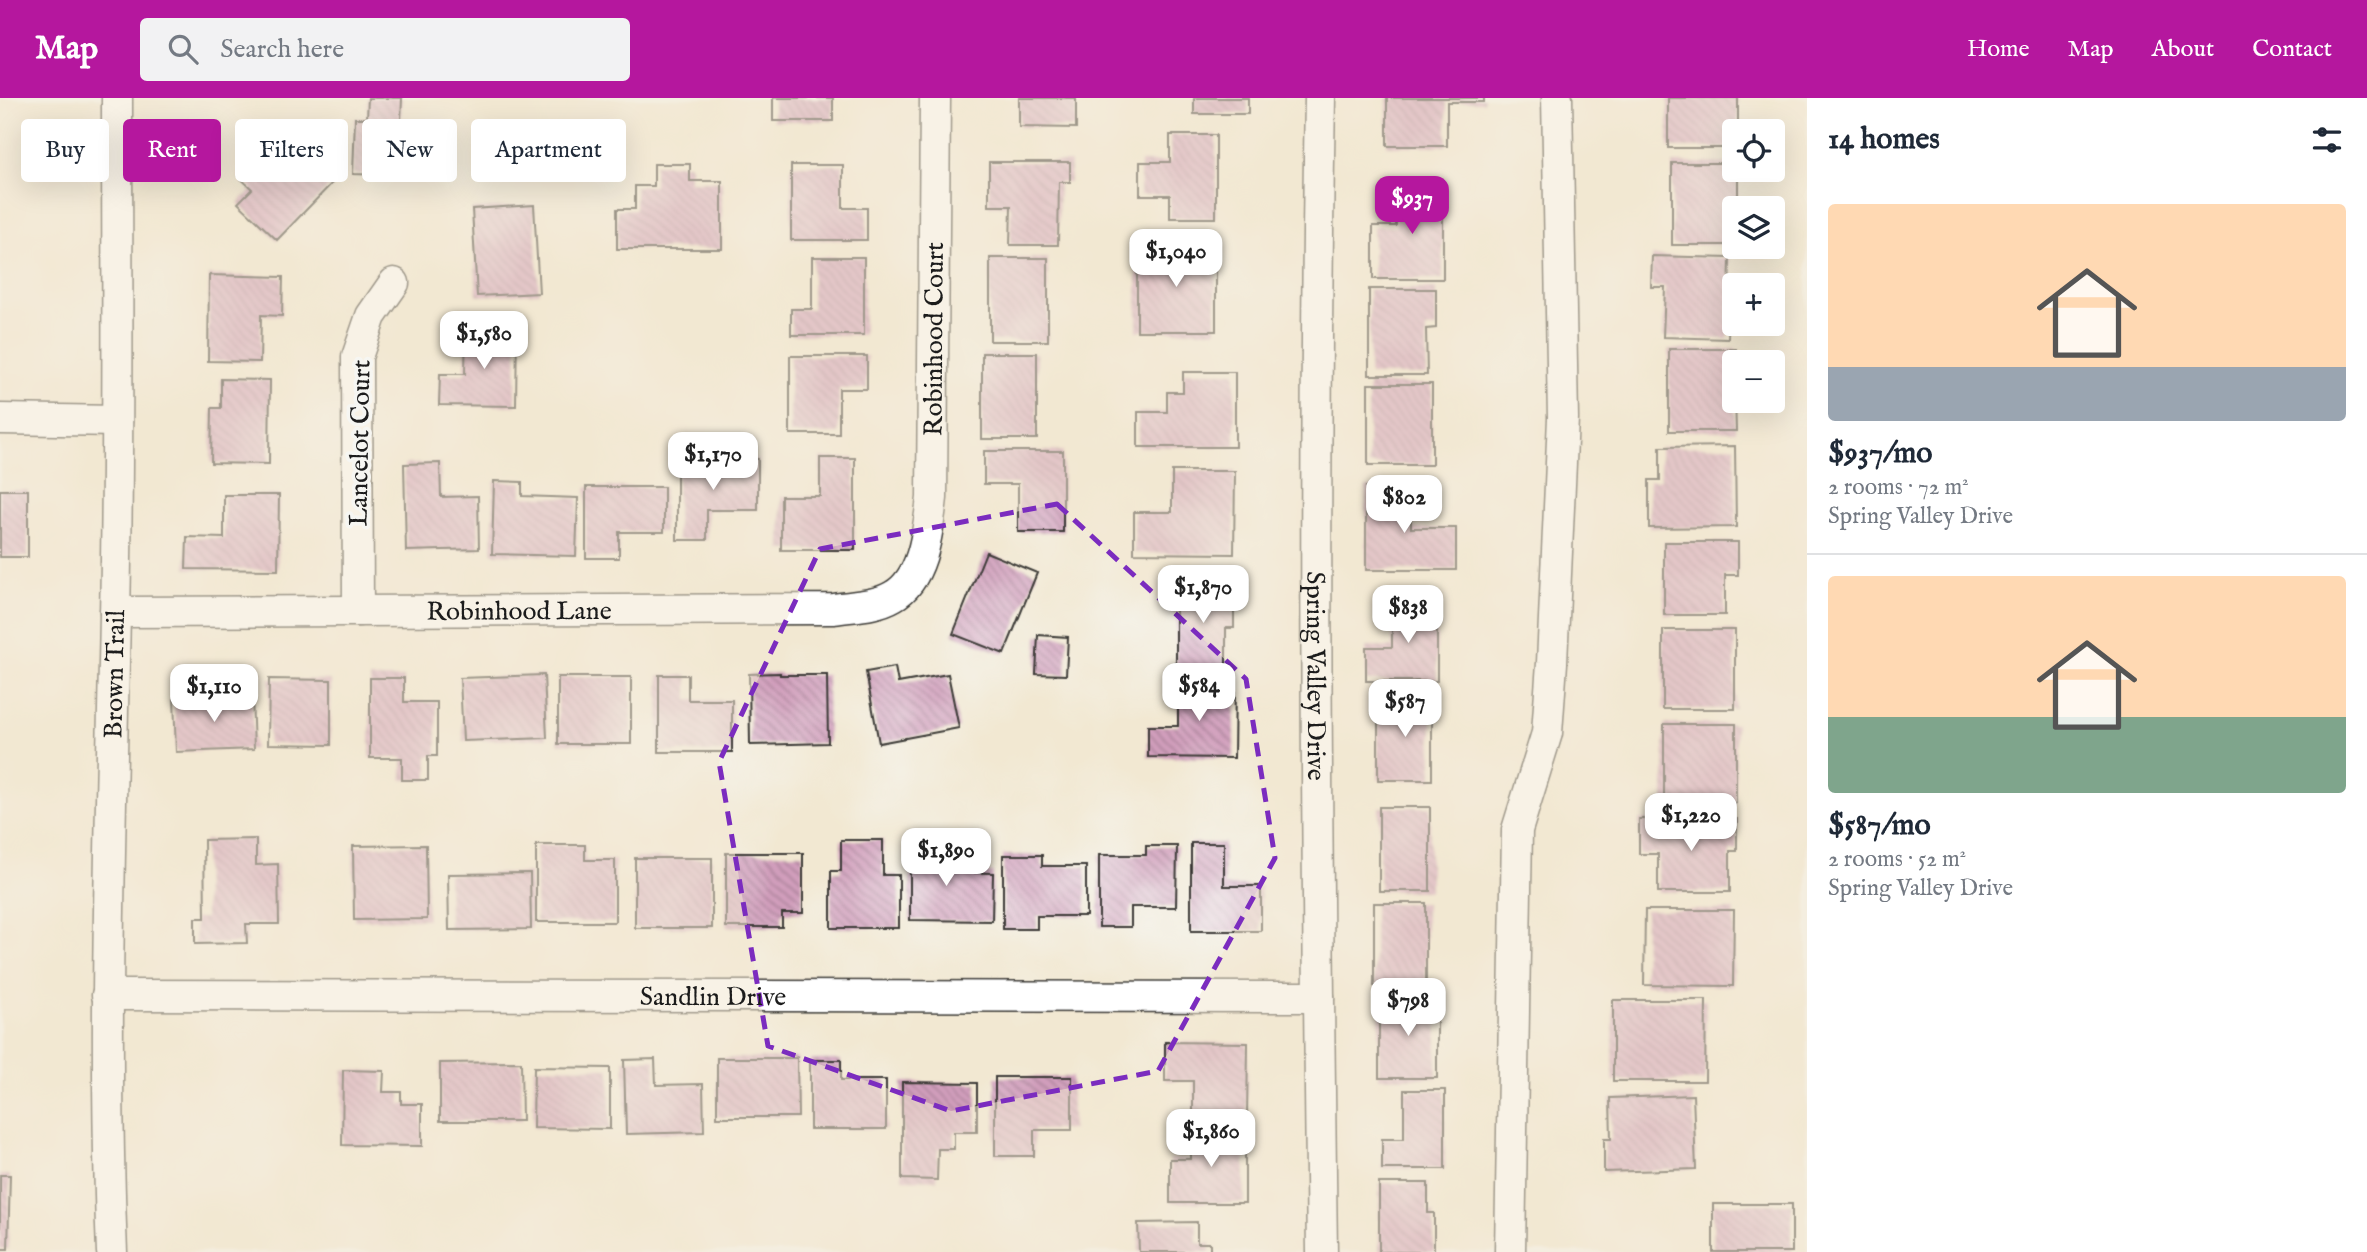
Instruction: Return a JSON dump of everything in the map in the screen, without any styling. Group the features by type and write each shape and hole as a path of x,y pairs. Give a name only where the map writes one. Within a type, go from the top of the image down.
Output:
{"street":[{"name":"Brown Trail","path":"112,1252 107,995 115,612 117,98"},
{"name":"Robinhood Court","path":"914,576 927,542 932,498 935,98"},
{"name":"Spring Valley Drive","path":"1320,98 1316,349 1322,1252"},
{"path":"1510,1252 1517,830 1547,733 1563,431 1557,98"},
{"name":"Lancelot Court","path":"358,611 357,357 371,316 394,283"},
{"path":"0,419 117,421"},
{"name":"Robinhood Lane","path":"115,612 834,608 873,603 894,596 914,576"},
{"name":"Sandlin Drive","path":"107,995 1319,997"}],"highlighted area":[{"path":"1057,504 1246,679 1275,858 1158,1071 951,1111 768,1046 719,762 820,549"}],"building":[{"path":"368,98 402,98 401,119 362,119 362,174 353,174 355,118 367,118"},
{"path":"773,98 833,98 833,121 773,121"},
{"path":"1019,98 1076,98 1076,128 1019,127"},
{"path":"1194,98 1248,98 1248,114 1194,114"},
{"path":"1387,98 1484,98 1484,102 1447,102 1447,146 1387,146"},
{"path":"1668,98 1738,98 1738,119 1722,119 1722,148 1668,148"},
{"path":"1170,135 1216,135 1216,218 1170,218 1170,195 1140,195 1140,162 1170,162"},
{"path":"989,162 1070,162 1070,182 1059,182 1058,245 1010,245 1011,206 989,206"},
{"path":"1672,163 1722,163 1722,182 1738,182 1738,196 1722,196 1722,245 1672,245"},
{"path":"654,164 690,164 690,181 722,181 722,249 617,249 617,209 635,209 635,186 654,186"},
{"path":"791,165 843,165 843,208 867,208 867,240 791,240"},
{"path":"244,182 333,182 277,240 238,203 252,189"},
{"path":"1396,185 1443,185 1443,279 1373,279 1373,226 1396,226"},
{"path":"534,205 539,293 477,296 472,209"},
{"path":"1137,247 1216,247 1216,331 1137,331"},
{"path":"1652,256 1730,259 1730,273 1722,273 1722,336 1728,336 1728,339 1663,337 1665,287 1651,287"},
{"path":"812,257 864,257 864,335 791,335 791,309 812,309"},
{"path":"990,258 1048,258 1048,341 990,341"},
{"path":"209,275 283,277 282,316 261,315 260,362 208,361"},
{"path":"1369,289 1436,289 1436,328 1426,329 1427,375 1369,375"},
{"path":"466,328 517,328 516,406 439,405 440,374 465,374"},
{"path":"1669,349 1736,349 1722,350 1722,413 1735,413 1736,431 1669,431"},
{"path":"982,353 1037,353 1037,439 982,439"},
{"path":"790,356 867,356 867,389 839,389 839,434 790,434"},
{"path":"1183,372 1235,372 1235,447 1138,447 1138,412 1167,412 1167,392 1183,392"},
{"path":"221,379 270,380 269,464 211,463 212,408 221,408"},
{"path":"1368,384 1432,384 1432,465 1368,465"},
{"path":"1735,446 1736,527 1649,528 1649,480 1660,480 1660,447"},
{"path":"984,451 1063,451 1063,532 1018,532 1018,484 984,484"},
{"path":"820,458 855,458 855,550 781,550 781,496 820,496"},
{"path":"677,459 758,459 758,510 707,510 707,540 677,540"},
{"path":"440,463 441,497 478,496 479,549 406,551 404,464"},
{"path":"1172,471 1235,471 1234,554 1134,553 1134,512 1172,512"},
{"path":"494,481 522,482 522,496 578,498 576,556 492,554"},
{"path":"586,487 664,487 664,532 619,532 619,558 586,558"},
{"path":"1366,487 1411,487 1411,528 1456,528 1456,570 1366,570"},
{"path":"0,490 28,490 28,557 0,557"},
{"path":"224,495 279,495 278,570 186,569 187,537 224,538"},
{"path":"1664,542 1738,542 1738,575 1725,575 1725,615 1664,615"},
{"path":"986,552 1037,573 1004,654 953,634"},
{"path":"1176,587 1234,587 1234,628 1226,628 1226,666 1176,666"},
{"path":"1392,599 1437,599 1437,681 1366,681 1366,647 1392,647"},
{"path":"1663,630 1735,630 1735,709 1663,709"},
{"path":"1038,635 1068,637 1066,675 1036,674"},
{"path":"895,667 898,683 948,674 959,728 879,743 866,672"},
{"path":"749,674 827,675 828,743 750,745"},
{"path":"544,675 547,738 463,741 460,678"},
{"path":"659,675 688,675 688,700 732,700 732,752 659,752"},
{"path":"558,677 631,677 631,744 558,744"},
{"path":"370,678 404,678 404,702 437,702 437,756 428,756 428,780 402,780 402,758 370,758"},
{"path":"269,679 331,680 331,745 268,744"},
{"path":"1178,680 1235,681 1234,758 1148,757 1148,726 1178,726"},
{"path":"252,695 254,749 176,752 174,698"},
{"path":"1378,698 1432,698 1432,780 1378,780"},
{"path":"1664,724 1736,724 1736,803 1664,803"},
{"path":"1379,807 1430,807 1430,891 1379,891"},
{"path":"1639,819 1737,819 1737,851 1730,851 1730,892 1658,892 1658,854 1639,854"},
{"path":"256,839 256,865 278,864 279,924 246,924 247,943 195,944 195,918 205,918 204,840"},
{"path":"841,840 883,840 883,875 899,875 899,928 831,928 831,871 841,871"},
{"path":"910,843 949,844 948,872 993,873 992,921 910,920"},
{"path":"1191,843 1224,843 1224,886 1261,886 1261,931 1191,931"},
{"path":"426,845 427,919 354,920 353,846"},
{"path":"536,845 585,845 585,860 615,860 615,922 536,922"},
{"path":"1146,846 1177,846 1176,907 1131,907 1131,927 1099,927 1099,855 1146,855"},
{"path":"726,853 803,853 803,913 782,913 782,927 726,927"},
{"path":"1003,855 1042,855 1042,866 1086,866 1086,916 1037,916 1037,929 1003,929"},
{"path":"635,858 712,858 712,928 635,928"},
{"path":"530,873 531,929 449,930 448,874"},
{"path":"1374,903 1426,903 1426,986 1374,986"},
{"path":"1645,910 1734,910 1733,986 1644,985"},
{"path":"1379,997 1437,997 1437,1078 1379,1078"},
{"path":"1613,1000 1706,1000 1705,1081 1613,1081"},
{"path":"1165,1042 1248,1043 1247,1119 1193,1118 1193,1081 1165,1081"},
{"path":"717,1058 797,1058 798,1117 717,1117"},
{"path":"655,1059 656,1085 703,1084 704,1132 626,1134 624,1060"},
{"path":"810,1060 841,1060 841,1080 886,1080 886,1129 810,1129"},
{"path":"521,1062 522,1121 440,1121 440,1063"},
{"path":"534,1067 610,1068 610,1129 533,1128"},
{"path":"343,1070 384,1071 383,1092 401,1092 401,1104 422,1104 422,1146 342,1145"},
{"path":"995,1077 1072,1077 1072,1130 1034,1130 1034,1156 995,1156"},
{"path":"902,1082 977,1083 977,1132 954,1132 954,1149 938,1149 937,1180 902,1179"},
{"path":"1404,1090 1445,1090 1445,1169 1382,1169 1382,1139 1404,1139"},
{"path":"1693,1095 1696,1169 1604,1172 1604,1139 1611,1139 1610,1098"},
{"path":"1191,1129 1245,1129 1245,1203 1170,1203 1170,1159 1191,1159"},
{"path":"0,1175 10,1175 8,1249 0,1249"},
{"path":"1379,1183 1428,1183 1428,1213 1434,1213 1434,1252 1379,1252"},
{"path":"1713,1204 1792,1204 1792,1252 1713,1252"},
{"path":"1197,1222 1197,1243 1210,1243 1210,1252 1139,1252 1138,1223"}]}
